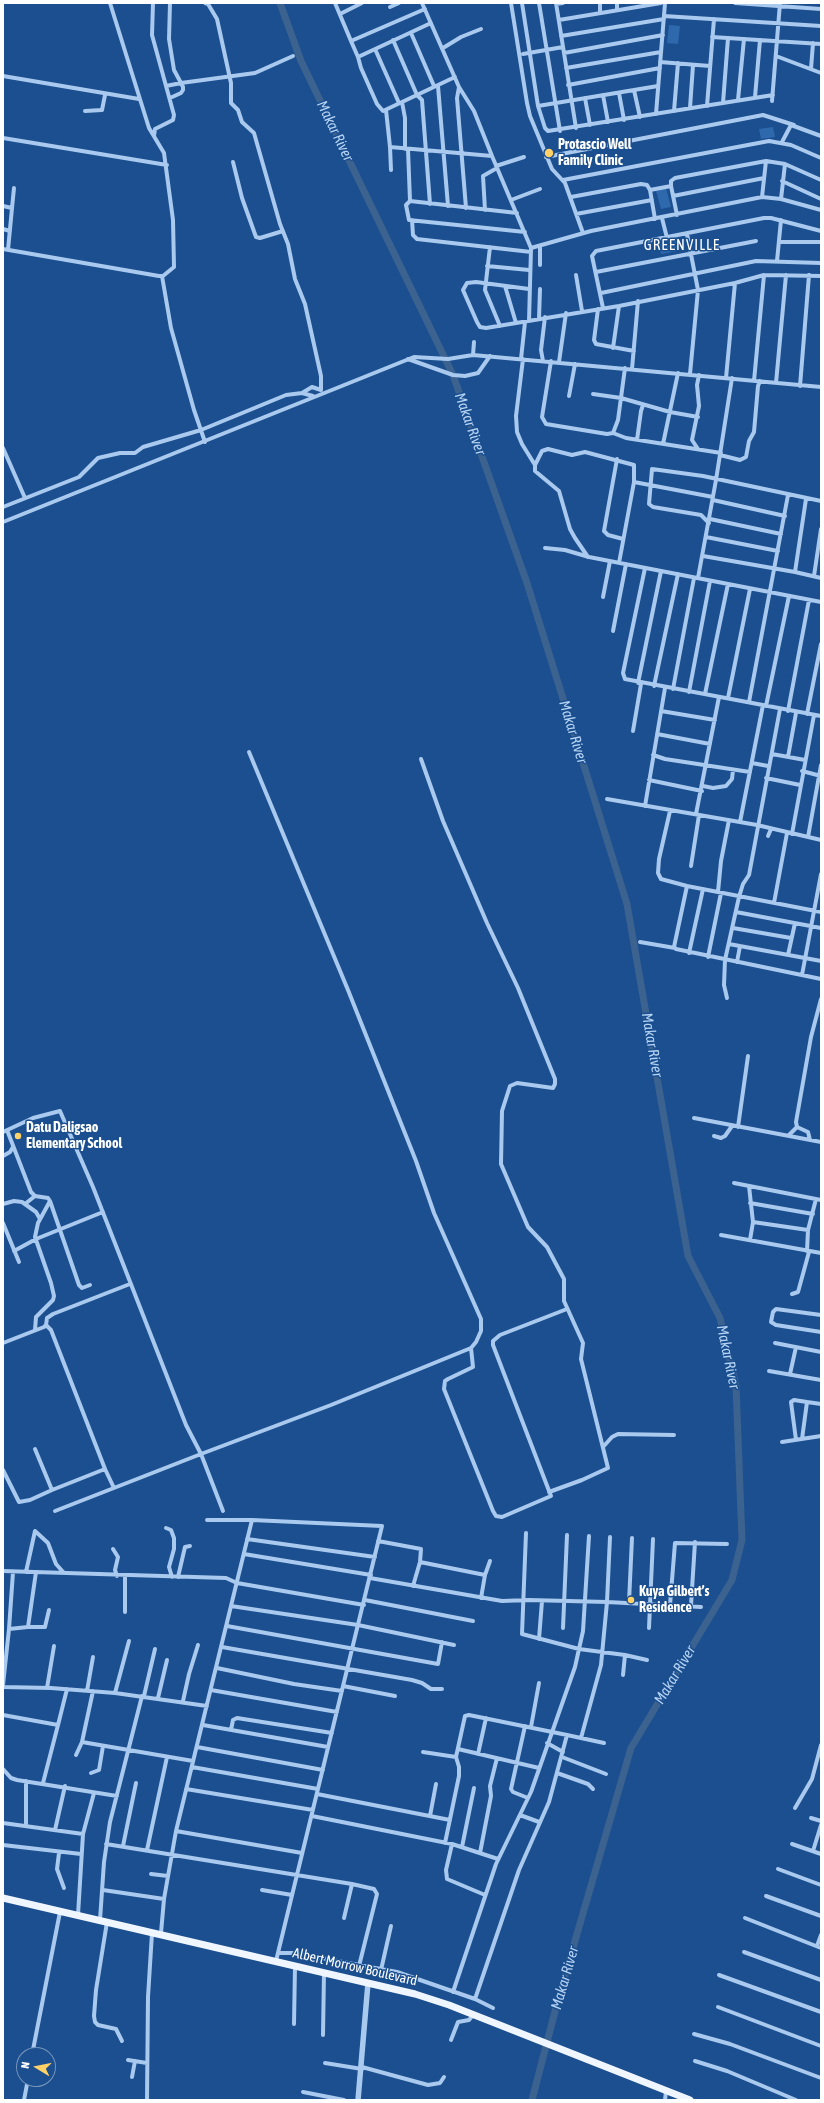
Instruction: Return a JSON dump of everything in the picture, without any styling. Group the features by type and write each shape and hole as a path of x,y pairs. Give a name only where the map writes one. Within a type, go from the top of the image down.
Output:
{"main road":[{"name":"Albert Morrow Boulevard","path":"3,1898 78,1916 161,1933 430,1998 690,2100"}],"street":[{"path":"14,188 10,231 5,250 162,276 173,269 175,264 173,253 173,220 167,165 164,154 149,128 110,3"},
{"path":"149,128 155,129 173,118 170,98 152,35 153,3"},
{"path":"170,3 170,47 174,70 183,90"},
{"path":"205,3 208,4 217,19 230,76 231,103 238,110 242,122 254,132 291,255 295,279 305,304 320,366 321,392"},
{"path":"334,3 340,14 377,104 381,110 386,110 455,77"},
{"path":"340,14 362,3"},
{"path":"390,8 399,3"},
{"path":"422,3 459,87 474,111 496,167 525,232 531,250 527,321 516,425 522,444 535,465 537,474 559,491 570,529 589,557"},
{"path":"512,3 527,103 546,157 552,169 563,180 571,197 583,233"},
{"path":"522,3 538,106 546,130 550,132 772,95"},
{"path":"539,3 554,104 560,130"},
{"path":"564,3 556,4 576,128"},
{"path":"600,3 600,13"},
{"path":"617,3 617,10"},
{"path":"559,20 617,10 633,5 661,3"},
{"path":"656,114 665,3"},
{"path":"735,3 780,4 821,9"},
{"path":"772,101 780,4"},
{"path":"351,41 424,9"},
{"path":"561,36 664,17 821,26"},
{"path":"707,106 714,19"},
{"path":"358,57 431,23"},
{"path":"443,48 465,35 482,29"},
{"path":"410,33 436,86 444,152 448,206"},
{"path":"564,53 663,35"},
{"path":"712,37 821,44"},
{"path":"723,103 728,38"},
{"path":"738,100 744,39"},
{"path":"393,40 417,95 422,100 430,204"},
{"path":"755,98 760,40"},
{"path":"811,68 813,43"},
{"path":"523,54 563,47"},
{"path":"375,49 400,102 405,118 410,201 406,205 406,214 408,218 412,220 525,232"},
{"path":"566,68 661,52"},
{"path":"166,86 255,73 293,56"},
{"path":"776,56 821,73"},
{"path":"660,62 710,66"},
{"path":"674,111 678,63"},
{"path":"690,108 693,65"},
{"path":"568,85 660,68"},
{"path":"3,76 105,95 139,99"},
{"path":"170,98 178,95 192,82"},
{"path":"538,106 658,86"},
{"path":"459,87 457,98 466,208"},
{"path":"634,90 640,117"},
{"path":"619,93 624,120"},
{"path":"85,111 102,110 105,95"},
{"path":"603,95 608,122"},
{"path":"585,98 590,125"},
{"path":"386,110 391,170"},
{"path":"546,157 763,114 821,136"},
{"path":"782,142 789,127 794,125"},
{"path":"154,136 155,129"},
{"path":"3,138 167,165"},
{"path":"563,180 764,142 782,142 821,158"},
{"path":"390,147 492,156"},
{"path":"485,210 483,176 496,167 524,157"},
{"path":"762,197 766,161"},
{"path":"677,215 671,186 671,182 675,178 766,161 785,164 821,180"},
{"path":"233,162 242,198 256,237 260,238 283,231"},
{"path":"780,199 785,164"},
{"path":"673,196 764,178"},
{"path":"782,181 821,199"},
{"path":"571,197 641,184 647,185 650,190 655,219"},
{"path":"650,190 671,186"},
{"path":"511,200 540,189"},
{"path":"412,220 413,235 417,239 531,250 583,233 762,197 780,199 819,209 821,204"},
{"path":"576,214 652,200"},
{"path":"410,201 516,213"},
{"path":"3,206 12,208"},
{"path":"662,218 667,238"},
{"path":"603,308 593,252 764,218 781,220 821,231"},
{"path":"777,261 781,220"},
{"path":"3,230 10,231"},
{"path":"687,234 698,290 690,374"},
{"path":"596,272 756,241"},
{"path":"778,242 821,242"},
{"path":"540,246 540,265"},
{"path":"490,247 484,283 485,290 500,326"},
{"path":"601,293 756,261 821,263"},
{"path":"487,266 529,270"},
{"path":"576,275 582,311"},
{"path":"529,289 484,283 467,283 464,288 465,296 480,327 486,328 566,313 618,306 735,283 764,275 821,276"},
{"path":"754,381 764,275"},
{"path":"776,383 786,275"},
{"path":"800,386 809,275"},
{"path":"162,276 171,328 205,442"},
{"path":"726,378 735,283"},
{"path":"505,286 516,323"},
{"path":"539,319 540,289"},
{"path":"632,369 638,301"},
{"path":"613,348 618,306"},
{"path":"598,309 594,340 599,346 634,351"},
{"path":"559,362 566,313"},
{"path":"543,361 541,350 545,318"},
{"path":"473,355 474,342"},
{"path":"3,522 205,442 321,392 414,357 448,359 473,355 490,356 732,378 821,388"},
{"path":"407,359 453,375 465,376 478,372 490,356"},
{"path":"551,362 542,417 544,423 549,426 607,434 613,433 637,440 720,454 740,460 746,457 749,441 754,432 757,392 760,382"},
{"path":"569,396 575,364"},
{"path":"613,433 618,420 625,368"},
{"path":"663,444 678,373"},
{"path":"699,375 697,385 698,417 692,440 699,450"},
{"path":"672,689 696,578 703,556 732,378"},
{"path":"3,507 79,477 98,458 120,453 132,454 143,447 201,430 282,396 302,393 312,387 321,392"},
{"path":"302,393 313,396"},
{"path":"593,394 621,398 670,412 698,417"},
{"path":"637,440 643,405"},
{"path":"3,448 25,498"},
{"path":"535,465 542,451 548,449 572,455 586,452 618,459 634,465 634,482 619,563"},
{"path":"618,459 604,531 608,535 623,539"},
{"path":"781,534 709,521 701,515 650,506 648,500 651,470 654,468 821,501"},
{"path":"634,482 785,516"},
{"path":"749,702 788,495"},
{"path":"795,572 806,498"},
{"path":"814,576 821,529"},
{"path":"706,537 778,551"},
{"path":"546,548 565,550 589,557 821,602"},
{"path":"703,556 821,578"},
{"path":"603,597 610,561"},
{"path":"613,631 626,564"},
{"path":"645,568 623,673 625,679 654,686 728,698 788,711 821,716"},
{"path":"633,731 639,683 661,571"},
{"path":"654,686 678,574"},
{"path":"689,692 710,581"},
{"path":"705,694 728,584"},
{"path":"728,698 750,588"},
{"path":"740,822 789,596"},
{"path":"788,711 809,600"},
{"path":"807,714 821,644"},
{"path":"645,806 652,755 665,688"},
{"path":"691,866 706,766 719,697"},
{"path":"727,998 724,985 725,960 739,897 743,884 749,875 768,766 772,754 780,709"},
{"path":"661,710 715,720"},
{"path":"788,757 796,712"},
{"path":"792,834 802,771 814,715"},
{"path":"657,734 710,744"},
{"path":"55,1511 331,1405 471,1348 476,1342 481,1331 481,1319 434,1213 416,1161 348,990 249,752"},
{"path":"772,754 805,760"},
{"path":"652,755 706,766 750,772"},
{"path":"421,759 443,821 487,924 518,988 555,1079 555,1084 552,1088 517,1082 510,1086 502,1111 501,1164 528,1227 547,1247 564,1278 563,1296 567,1309 583,1343 581,1359 608,1468 582,1480 549,1492"},
{"path":"752,763 768,766"},
{"path":"808,837 821,765"},
{"path":"703,786 713,788 726,786 732,779 733,770"},
{"path":"802,771 820,776"},
{"path":"766,778 800,785"},
{"path":"649,780 702,791"},
{"path":"607,799 757,825 821,840"},
{"path":"670,811 659,859 658,873 663,880 719,893 821,912"},
{"path":"708,957 719,893 721,861 729,820"},
{"path":"768,836 772,829"},
{"path":"774,903 787,833"},
{"path":"802,975 821,874"},
{"path":"675,948 687,886"},
{"path":"689,953 703,889"},
{"path":"736,912 821,928"},
{"path":"788,955 795,923"},
{"path":"733,928 791,938"},
{"path":"640,942 821,979"},
{"path":"729,944 821,961"},
{"path":"737,962 740,946"},
{"path":"789,1135 797,1127 798,1111 810,1043 821,999"},
{"path":"738,1127 748,1056"},
{"path":"90,1285 82,1288 79,1285 50,1201 48,1198 35,1196 28,1186 13,1147 5,1131 39,1116 60,1111 103,1212 186,1425 201,1454 223,1511"},
{"path":"694,1118 821,1142"},
{"path":"714,1136 720,1138 725,1136 732,1126"},
{"path":"797,1127 807,1131 810,1140"},
{"path":"3,1156 10,1152 13,1147"},
{"path":"734,1183 819,1200 808,1230 808,1251 798,1292 792,1294"},
{"path":"749,1186 753,1222 750,1240"},
{"path":"25,1204 35,1196"},
{"path":"3,1204 14,1201 25,1204 40,1219"},
{"path":"35,1330 36,1317 53,1300 54,1296 36,1239 36,1228 50,1201"},
{"path":"750,1203 813,1214"},
{"path":"14,1251 36,1239 103,1212"},
{"path":"753,1222 808,1230"},
{"path":"3,1223 19,1262"},
{"path":"721,1234 821,1253"},
{"path":"46,1325 47,1318 53,1314 130,1284"},
{"path":"821,1315 778,1308 773,1312 771,1322 776,1325 821,1332"},
{"path":"471,1348 473,1367 445,1381 444,1389 495,1515 502,1517 551,1496 492,1343 500,1335 567,1309"},
{"path":"3,1343 46,1325"},
{"path":"46,1325 51,1330 105,1469 114,1488"},
{"path":"775,1343 821,1352"},
{"path":"790,1374 796,1347"},
{"path":"769,1371 821,1380"},
{"path":"796,1440 791,1402 794,1400 821,1404"},
{"path":"802,1439 807,1402"},
{"path":"603,1446 612,1437 618,1434 674,1435"},
{"path":"782,1442 821,1436"},
{"path":"35,1449 52,1490"},
{"path":"3,1470 19,1502 30,1500 105,1469"},
{"path":"207,1520 252,1520 382,1526 364,1605 276,1961"},
{"path":"161,1933 164,1899 176,1831 252,1520"},
{"path":"166,1528 171,1530 174,1538 174,1549 169,1567 172,1577"},
{"path":"26,1572 35,1531 48,1543 56,1564 64,1573"},
{"path":"526,1533 522,1633 539,1639 580,1649 625,1655 647,1660"},
{"path":"563,1628 567,1535"},
{"path":"453,1992 498,1859 528,1798 580,1649 586,1601 589,1536"},
{"path":"581,1738 603,1652 610,1537"},
{"path":"629,1602 632,1538"},
{"path":"247,1539 375,1558"},
{"path":"649,1628 653,1539"},
{"path":"378,1541 421,1549 420,1562 414,1586"},
{"path":"670,1605 674,1544 680,1542 727,1544"},
{"path":"691,1606 695,1542"},
{"path":"178,1577 185,1547 190,1546"},
{"path":"113,1549 118,1557 115,1569 117,1576"},
{"path":"244,1554 506,1602 564,1600 701,1606"},
{"path":"420,1562 485,1575"},
{"path":"481,1598 485,1575 490,1562"},
{"path":"3,1571 117,1576 226,1578 237,1582 364,1605"},
{"path":"13,1572 3,1686 67,1688 143,1696 207,1706"},
{"path":"28,1627 36,1572"},
{"path":"125,1576 125,1612"},
{"path":"365,1600 473,1622"},
{"path":"539,1639 542,1601"},
{"path":"231,1606 358,1626 454,1645"},
{"path":"9,1629 45,1627 49,1610"},
{"path":"227,1626 438,1664 442,1642"},
{"path":"115,1693 129,1641"},
{"path":"183,1702 198,1645"},
{"path":"47,1688 54,1646"},
{"path":"222,1647 412,1680 422,1683 431,1689 442,1689"},
{"path":"122,2041 116,2029 98,2025 95,2022 94,2016 104,1921 102,1890 106,1844 116,1796 155,1649"},
{"path":"623,1675 625,1655"},
{"path":"87,1691 93,1657"},
{"path":"158,1698 167,1660"},
{"path":"217,1668 294,1684 342,1691"},
{"path":"531,1727 539,1683"},
{"path":"343,1686 395,1696"},
{"path":"43,1783 67,1688"},
{"path":"211,1690 337,1712"},
{"path":"76,1755 82,1742 93,1691"},
{"path":"3,1715 58,1725"},
{"path":"445,1843 459,1776 459,1767 456,1757 465,1716 469,1715 486,1718 604,1743"},
{"path":"231,1730 234,1720 237,1718 332,1733"},
{"path":"478,1754 486,1718"},
{"path":"203,1725 328,1747"},
{"path":"526,1726 511,1789 517,1794 528,1798"},
{"path":"475,1999 519,1870 549,1802 567,1735"},
{"path":"82,1742 193,1761"},
{"path":"547,1743 562,1755 606,1774"},
{"path":"795,1808 812,1779 821,1744"},
{"path":"91,1773 98,1770 103,1746"},
{"path":"197,1747 323,1770"},
{"path":"458,1750 538,1768"},
{"path":"423,1752 456,1757"},
{"path":"147,1850 167,1757"},
{"path":"480,1853 491,1796 490,1784 497,1758"},
{"path":"192,1767 318,1789"},
{"path":"3,1769 11,1778 26,1782 65,1786 94,1793 116,1796"},
{"path":"557,1773 588,1784 593,1789"},
{"path":"26,1782 26,1826"},
{"path":"123,1846 136,1783"},
{"path":"430,1816 436,1784"},
{"path":"55,1830 65,1786"},
{"path":"462,1847 474,1788"},
{"path":"186,1790 313,1810"},
{"path":"78,1916 83,1834 94,1793"},
{"path":"317,1794 450,1820"},
{"path":"520,1815 539,1822"},
{"path":"312,1816 452,1844 498,1859"},
{"path":"811,1818 821,1821"},
{"path":"3,1823 83,1834"},
{"path":"813,1851 821,1825"},
{"path":"176,1831 302,1853"},
{"path":"106,1844 352,1884 374,1889 377,1894 359,1966"},
{"path":"452,1844 446,1870 447,1879 485,1895"},
{"path":"792,1844 821,1854"},
{"path":"3,1845 60,1853 81,1854"},
{"path":"60,1853 57,1869 64,1888"},
{"path":"778,1869 821,1885"},
{"path":"150,1874 168,1876"},
{"path":"344,1918 352,1884"},
{"path":"102,1890 164,1899"},
{"path":"262,1890 292,1896"},
{"path":"766,1896 821,1916"},
{"path":"34,2047 60,1912"},
{"path":"746,1918 819,1947 821,1935"},
{"path":"381,1970 391,1926"},
{"path":"147,2100 152,1931"},
{"path":"278,1952 397,1972 475,1999 493,2008"},
{"path":"744,1952 821,1980"},
{"path":"294,2024 295,1966"},
{"path":"323,2034 324,1972"},
{"path":"719,1975 821,2012"},
{"path":"358,2100 362,2068 368,1983"},
{"path":"718,2007 821,2046"},
{"path":"451,2040 458,2022 469,2020 473,2015"},
{"path":"694,2034 730,2044 821,2078"},
{"path":"128,2060 147,2063"},
{"path":"132,2077 135,2061"},
{"path":"695,2061 727,2071 784,2098 796,2100"},
{"path":"325,2063 362,2068 428,2084 440,2083 444,2077"},
{"path":"24,2100 26,2087"},
{"path":"665,2100 666,2091"},
{"path":"303,2092 344,2100"}],"shaded area":[{"path":"669,25 680,26 678,44 667,43"},
{"path":"773,127 775,137 761,139 759,129"},
{"path":"666,188 671,207 661,209 656,191"},
{"path":"676,241 678,251 661,254 659,245"}],"waterway":[{"name":"Makar River","path":"280,3 301,61 453,375 527,583 627,904 688,1256 720,1318 736,1386 742,1540 732,1580 631,1748 559,1996 532,2100"}],"place":[{"name":"Protascio Well Family Clinic","path":"549,153"},
{"name":"Datu Daligsao Elementary School","path":"18,1136"},
{"name":"Kuya Gilbert’s Residence","path":"631,1600"}],"district":[{"name":"GREENVILLE","path":"682,245"}]}
